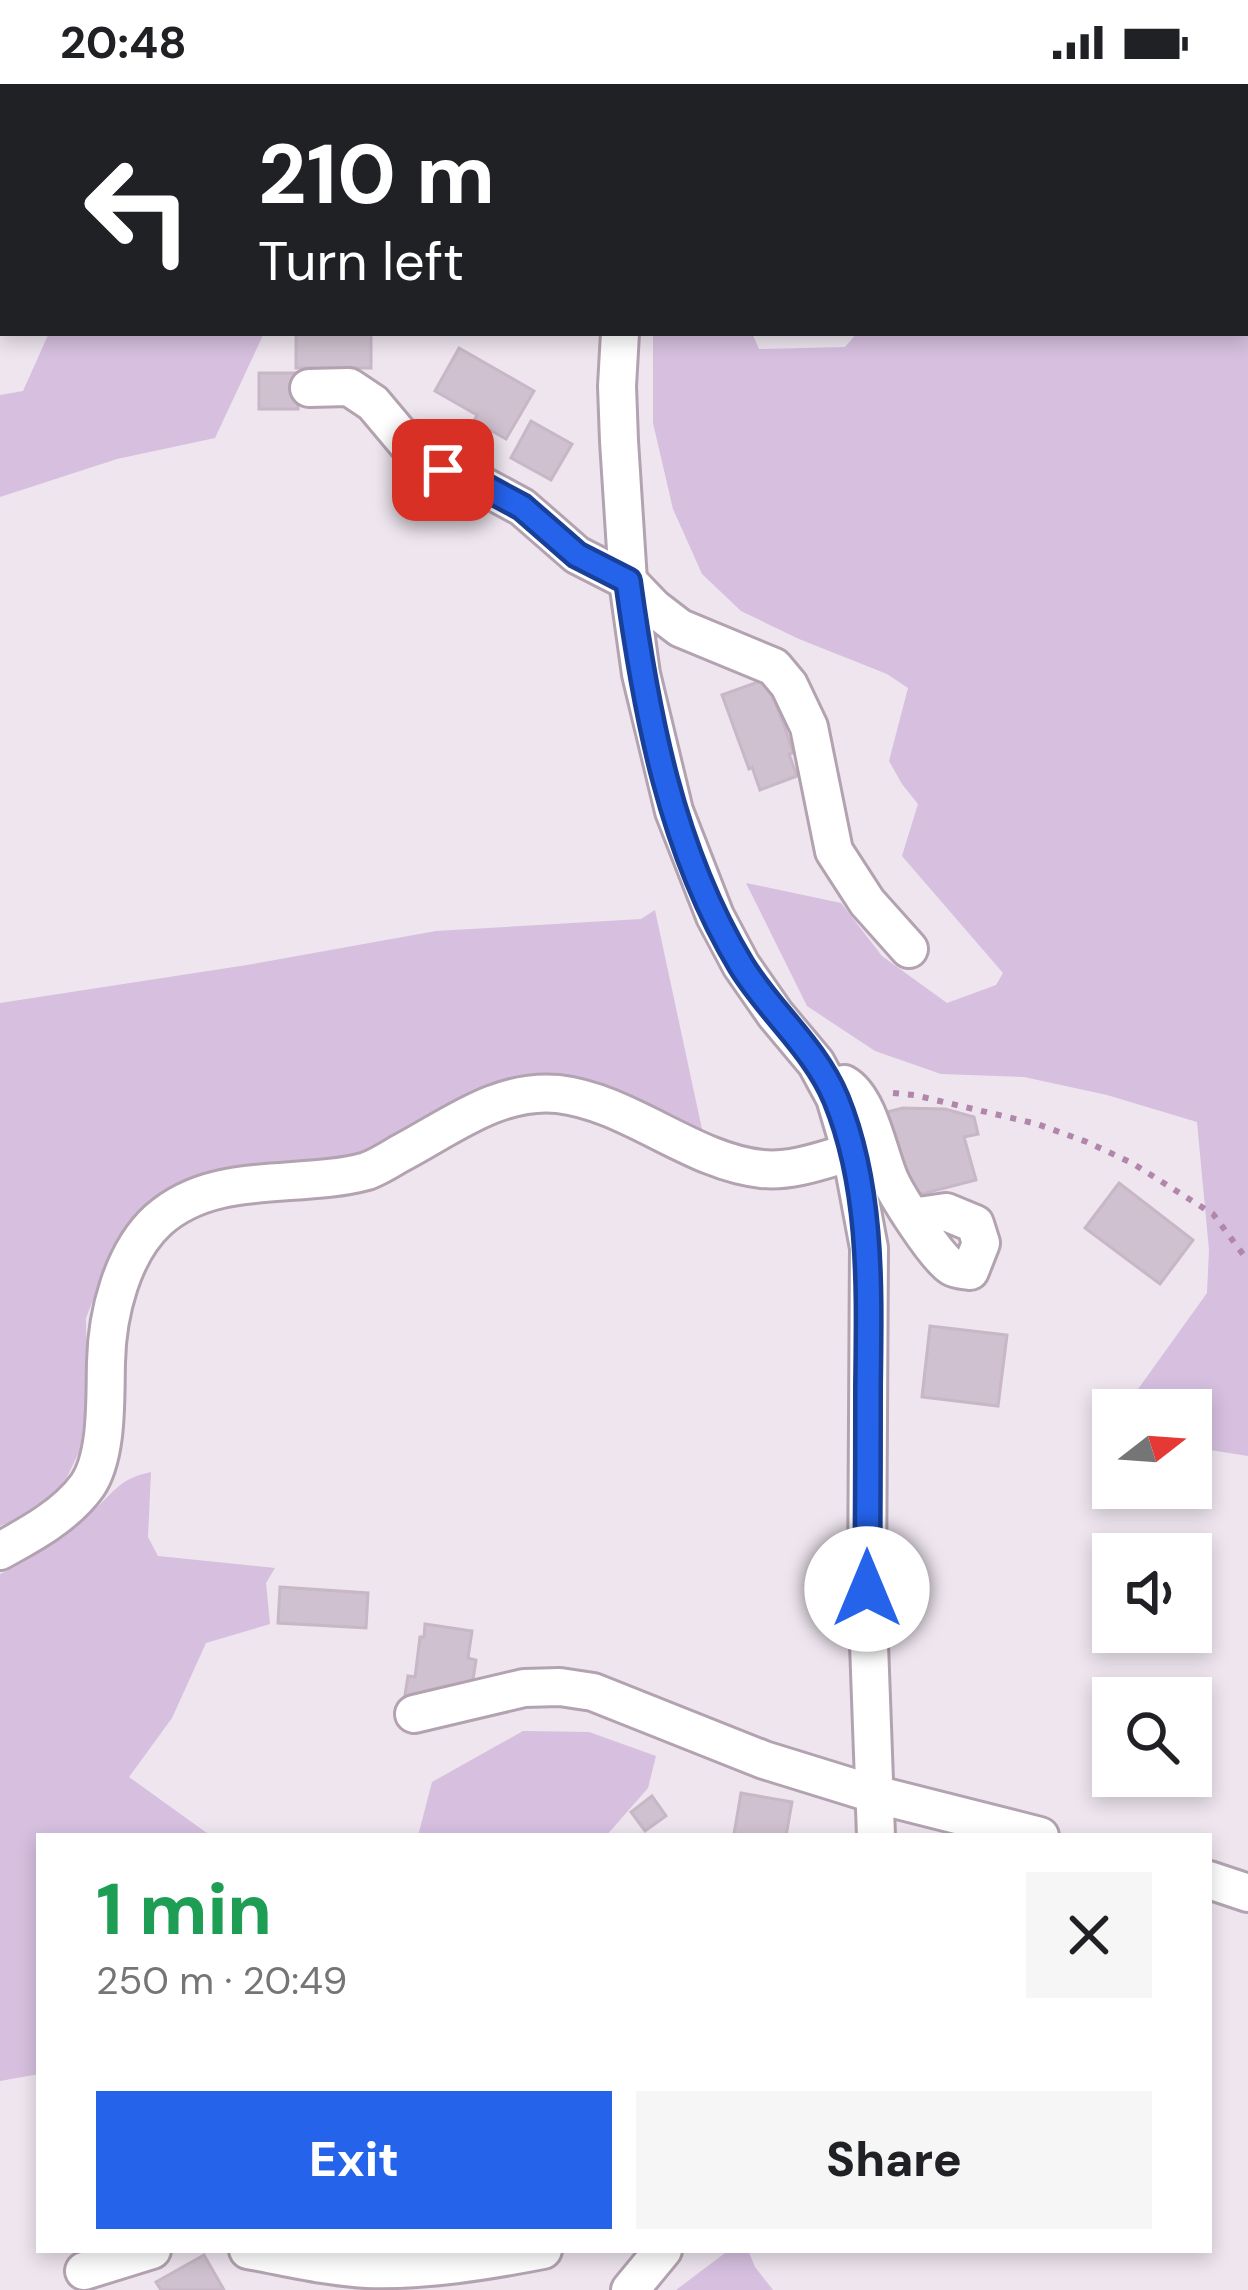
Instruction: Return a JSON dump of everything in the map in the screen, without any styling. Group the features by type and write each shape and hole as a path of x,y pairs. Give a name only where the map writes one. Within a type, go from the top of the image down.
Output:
{"street":[{"path":"620,336 617,386 628,581 655,743 674,811 715,916 741,965 836,1098 868,1248 867,1589 876,1833"},
{"path":"309,388 349,387 374,403 415,453 522,507 577,555 628,581 680,628 774,667 789,685 809,727 834,851 867,902 909,950"},
{"path":"820,1070 854,1089 890,1180 912,1217"},
{"path":"0,1551 38,1530 89,1483 101,1443 106,1357 126,1266 150,1227 202,1193 370,1170 488,1106 535,1094 578,1098 740,1165 763,1169 800,1166 851,1152"},
{"path":"414,1714 524,1688 593,1692 764,1760 1028,1833"},
{"path":"1212,1881 1248,1893"},
{"path":"84,2271 142,2253"},
{"path":"264,2253 369,2269 521,2253"},
{"path":"630,2290 661,2253"}],"path":[{"path":"854,1089 914,1095 1037,1124 1087,1142 1132,1163 1213,1214 1248,1261"}],"shaded area":[{"path":"48,336 263,336 215,438 117,459 0,497 0,395 23,391"},
{"path":"653,336 753,336 759,349 845,347 854,336 1248,336 1248,1456 1212,1450 1212,1389 1138,1389 1207,1293 1209,1250 1197,1122 1024,1077 941,1074 875,1051 807,1006 746,883 841,903 882,956 947,1003 996,985 1003,973 902,856 918,804 889,761 908,688 887,674 741,611 702,574 673,509 653,423"},
{"path":"655,910 703,1134 564,1078 517,1078 461,1102 382,1147 346,1160 186,1184 151,1202 116,1241 86,1318 87,1396 80,1450 54,1495 25,1516 0,1526 0,1003 436,931 641,919"},
{"path":"151,1472 148,1537 158,1556 275,1568 266,1583 270,1624 206,1643 172,1718 129,1777 207,1833 36,1833 36,2075 0,2081 0,1574 57,1539 123,1483"},
{"path":"523,1731 589,1732 656,1756 648,1788 609,1833 419,1833 432,1782"},
{"path":"725,2253 749,2253 773,2290 676,2290"}],"building":[{"path":"296,336 371,336 371,368 296,368"},
{"path":"459,348 534,391 506,439 474,421 477,415 435,391"},
{"path":"259,373 297,373 298,409 259,409"},
{"path":"531,421 572,444 551,480 511,458"},
{"path":"766,679 797,776 760,790 722,695"},
{"path":"903,1108 945,1109 974,1117 978,1134 964,1137 976,1180 910,1197 883,1113"},
{"path":"1119,1183 1193,1240 1160,1284 1085,1228"},
{"path":"930,1326 1007,1335 998,1406 922,1397"},
{"path":"280,1587 368,1593 366,1628 278,1623"},
{"path":"425,1624 472,1631 468,1658 476,1660 472,1686 452,1693 429,1690 428,1699 405,1695 408,1676 415,1677"},
{"path":"741,1793 792,1802 787,1833 734,1833"},
{"path":"652,1796 666,1816 645,1831 631,1812"},
{"path":"204,2255 224,2290 161,2290 156,2282"}],"route":[{"path":"443,470 522,507 577,555 628,581 655,743 704,890 741,965 836,1098 868,1248 867,1589"}]}
